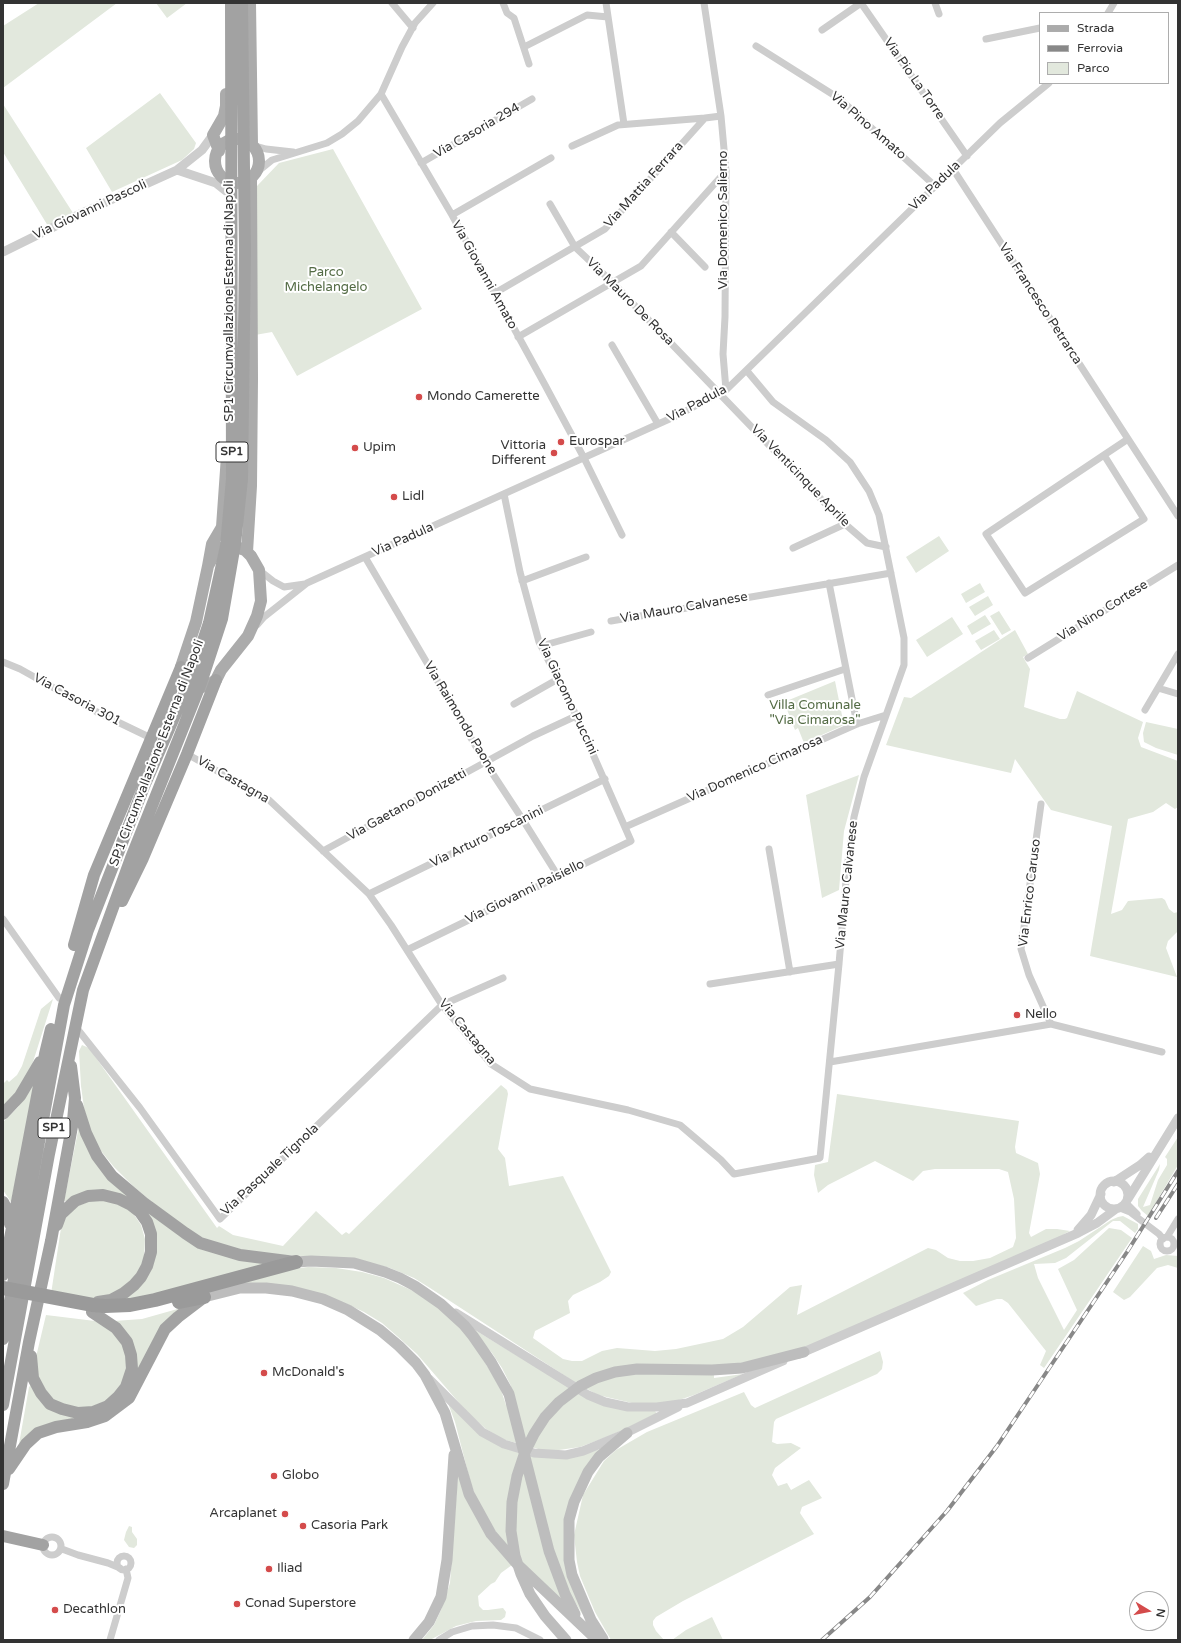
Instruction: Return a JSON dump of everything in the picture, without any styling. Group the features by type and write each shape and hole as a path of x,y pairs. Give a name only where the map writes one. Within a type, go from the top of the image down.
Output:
{"highway":[{"name":"SP1 Circumvallazione Esterna di Napoli","path":"3,1339 58,1031 75,965 145,784 189,683 209,623 226,546 232,479 231,3"},
{"name":"SP1 Circumvallazione Esterna di Napoli","path":"3,1405 49,1154 75,1026 84,990 104,929 131,858 202,683 222,619 235,544 242,479 245,251 242,3"},
{"path":"3,1275 45,1054 59,998 94,875 181,667"},
{"path":"104,929 118,910 143,858 187,754 216,680"},
{"path":"3,1114 20,1096 58,1031"},
{"name":"SP1","path":"4,1480 29,1342 51,1241 73,1121 75,1098 72,1080 71,1048"},
{"path":"75,1098 86,1133 97,1156 112,1176 144,1203 200,1243 240,1255 296,1262"},
{"path":"3,1296 79,1302 99,1302 111,1300 124,1293 134,1285 146,1266 151,1252 151,1234 147,1222 140,1212 131,1205 119,1199 103,1195 88,1196 75,1201 62,1214 51,1241"},
{"path":"3,1202 8,1212 11,1229"},
{"path":"79,1302 106,1306 130,1305 155,1300 296,1262"},
{"path":"3,1288 92,1312 110,1314 132,1312 204,1297"},
{"path":"4,1480 26,1444 38,1433 56,1427 87,1422 104,1416 130,1398 165,1329 204,1297"},
{"path":"29,1342 33,1378 41,1393 50,1404 78,1413 93,1412 108,1406 126,1387 132,1369 131,1355 127,1342 116,1328 92,1312"},
{"path":"6,1537 43,1545"}],"main road":[{"path":"219,150 213,135 224,116 226,106 226,3"},
{"path":"250,3 252,145"},
{"path":"208,566 214,555 224,547 240,547 247,552 259,570 261,601 257,616 248,636 221,670 216,680 210,685 202,687 191,685 183,678 181,667 196,622 212,544 222,527 227,457 225,183 218,174 215,162 216,155 223,144 230,140 238,139 252,145 259,158 258,166 253,175 251,486 247,552"},
{"path":"225,183 240,183 253,175"},
{"path":"296,1262 339,1261 354,1263 385,1272 415,1286 441,1304 464,1325 473,1336 492,1362 509,1394 549,1552 565,1594 581,1624"},
{"path":"204,1297 240,1288 266,1288 292,1291 323,1300 348,1310 380,1330 416,1363 425,1375 445,1413 454,1449 469,1494 482,1521 500,1547 597,1640"},
{"path":"566,1640 545,1616 530,1594 517,1562 511,1531 512,1502 517,1476 525,1452 545,1417 559,1402 580,1386 596,1378 615,1372 637,1369 712,1370 760,1367 804,1352"},
{"path":"603,1640 591,1620 572,1575 568,1560 569,1520 574,1502 588,1472 599,1457 627,1433"},
{"path":"414,1640 429,1622 441,1597 447,1560 454,1449"}],"street":[{"path":"392,3 413,28"},
{"path":"253,175 272,160 327,143 342,134 358,121 381,94 402,47 413,28 433,3"},
{"path":"503,3 507,13 514,18 529,64"},
{"path":"606,3 624,124"},
{"name":"Via Domenico Salierno","path":"704,3 721,116 726,172 723,392"},
{"name":"Via Pio La Torre","path":"822,30 861,3 967,156"},
{"path":"935,3 939,14"},
{"path":"1109,12 1114,3"},
{"path":"524,47 587,15 608,17"},
{"path":"986,39 1039,28"},
{"name":"Via Pino Amato","path":"756,46 840,99 935,186"},
{"name":"Via Padula","path":"248,636 264,617 307,583 584,458 723,392 747,371 1000,123 1048,84"},
{"name":"Via Giovanni Amato","path":"381,94 452,215 584,458 622,535"},
{"name":"Via Casoria 294","path":"421,163 532,99"},
{"name":"Via Mattia Ferrara","path":"572,146 618,125 721,116"},
{"name":"Via Mattia Ferrara","path":"495,294 605,229 705,118"},
{"name":"Via Giovanni Pascoli","path":"3,252 82,213 177,170 202,150 213,135"},
{"path":"252,145 266,149 295,152"},
{"path":"202,150 219,150"},
{"path":"452,215 551,158"},
{"name":"Via Francesco Petrarca","path":"952,169 1178,516"},
{"path":"177,170 220,186 225,183"},
{"path":"518,337 641,266 726,172"},
{"path":"207,180 225,183"},
{"name":"Via Mauro De Rosa","path":"550,204 575,247 723,392"},
{"path":"671,232 705,267"},
{"path":"612,345 658,424"},
{"name":"Via Mauro Calvanese","path":"747,371 773,402 826,440 850,462 868,492 879,515 904,638 904,666 864,778 854,817 847,869 820,1158"},
{"name":"Via Venticinque Aprile","path":"723,392 845,524 867,543 886,547"},
{"path":"1104,455 1144,518 1025,592 986,534 1104,455 1128,439"},
{"name":"Via Giacomo Puccini","path":"504,494 522,581 541,646 576,716 626,827"},
{"path":"793,548 845,524"},
{"name":"Via Raimondo Paone","path":"365,557 485,762 558,876"},
{"path":"522,581 586,557"},
{"name":"Via Nino Cortese","path":"1028,658 1178,565"},
{"name":"Via Padula","path":"259,570 273,581 284,587 307,583"},
{"name":"Via Mauro Calvanese","path":"610,621 891,573"},
{"path":"829,583 856,724"},
{"path":"541,646 591,632"},
{"path":"1145,710 1178,654"},
{"name":"Via Casoria 301","path":"3,662 20,669 96,712 151,738"},
{"path":"768,695 845,669"},
{"path":"514,704 558,679"},
{"path":"1158,688 1178,694"},
{"name":"Via Domenico Cimarosa","path":"626,827 856,724 886,715"},
{"name":"Via Gaetano Donizetti","path":"324,850 485,762 576,716"},
{"name":"Via Castagna","path":"187,754 269,800 324,850 369,894 391,925 442,1005 491,1064 530,1089 628,1110 680,1125 721,1160 734,1174 820,1158"},
{"name":"Via Arturo Toscanini","path":"369,894 605,780"},
{"name":"Via Enrico Caruso","path":"1041,804 1021,949 1029,976 1051,1024"},
{"name":"Via Giovanni Paisiello","path":"407,950 630,841 626,827"},
{"path":"769,849 790,972"},
{"path":"3,919 59,998"},
{"path":"710,984 839,964"},
{"path":"442,1005 503,978"},
{"name":"Via Pasquale Tignola","path":"75,1026 140,1108 220,1219 442,1005"},
{"path":"830,1062 1051,1024 1162,1052"},
{"path":"804,1352 1067,1238 1097,1223 1122,1205 1178,1118"},
{"path":"1067,1238 1086,1222 1106,1185 1114,1182 1140,1165 1156,1151"},
{"path":"1114,1182 1122,1184 1127,1190 1122,1205"},
{"path":"1101,1192 1104,1204 1111,1209 1122,1205"},
{"path":"1122,1205 1165,1237"},
{"path":"1165,1237 1178,1219"},
{"path":"1165,1237 1178,1225"},
{"path":"441,1304 588,1395 605,1402 635,1407 656,1407 687,1403"},
{"path":"425,1375 482,1432 514,1448 534,1454 566,1454 584,1451 627,1433 760,1367"},
{"path":"55,1538 60,1541 62,1549 56,1555 51,1556 44,1551 43,1545 47,1539 55,1538"},
{"path":"62,1549 123,1569 128,1578 110,1640"},
{"path":"439,1640 452,1632 472,1626 493,1625 516,1628 531,1634 540,1640"}],"green space":[{"path":"39,3 117,3 3,88 3,26"},
{"path":"156,3 187,3 167,18"},
{"path":"160,93 196,143 194,149 182,160 112,192 86,148"},
{"path":"3,104 73,213 48,226 3,152"},
{"name":"Parco Michelangelo","path":"333,149 422,309 297,376 272,332 255,335 257,186 279,163"},
{"path":"939,536 949,551 916,573 906,557"},
{"path":"980,583 985,592 966,603 961,594"},
{"path":"988,596 993,605 975,616 969,607"},
{"path":"999,611 1011,630 1002,635 990,616"},
{"path":"985,615 991,624 972,635 967,626"},
{"path":"952,617 963,634 927,657 916,640"},
{"path":"994,630 1000,639 981,650 975,641"},
{"path":"1015,630 1028,654 1023,657 1030,669 1024,707 1060,719 1065,719 1067,718 1077,691 1143,722 1138,738 1141,747 1178,761 1178,807 1175,809 1166,803 1153,812 1128,819 1111,914 1122,910 1128,901 1162,898 1165,900 1169,909 1174,913 1178,912 1178,931 1168,941 1166,948 1177,977 1090,956 1112,826 1051,810 1015,759 1011,773 886,745 904,697 911,698"},
{"name":"Villa Comunale \"Via Cimarosa\"","path":"835,681 844,725 804,743 798,728 795,730 784,702"},
{"path":"1146,722 1178,729 1178,755 1156,748 1144,742 1143,733"},
{"path":"859,775 844,831 839,890 822,898 806,795"},
{"path":"53,999 32,1065 19,1090 3,1110 3,1084 7,1080 9,1082 17,1075 22,1066 41,1009"},
{"path":"82,1045 89,1048 217,1228 219,1226 233,1235 283,1246 316,1211 342,1235 346,1232 349,1234 501,1085 507,1090 508,1094 498,1149 505,1158 509,1186 563,1176 611,1272 609,1276 600,1282 573,1295 568,1301 570,1313 535,1331 533,1338 563,1359 572,1361 582,1361 602,1351 617,1348 655,1351 676,1349 723,1339 743,1327 790,1287 802,1285 797,1315 928,1248 936,1250 948,1258 960,1261 973,1261 990,1258 1013,1247 1016,1238 1014,1199 1008,1172 999,1169 935,1169 923,1171 913,1181 875,1161 828,1185 818,1193 814,1175 815,1165 828,1162 837,1094 1019,1121 1015,1147 1016,1153 1038,1163 1040,1174 1029,1233 1031,1237 1046,1229 1070,1231 808,1347 768,1359 714,1367 714,1378 743,1374 694,1395 664,1403 632,1403 598,1395 576,1383 414,1278 390,1268 351,1258 254,1254 198,1237 177,1223 133,1186 114,1167 101,1151 90,1130 84,1108 79,1051"},
{"path":"33,1085 35,1087 11,1202 3,1190 3,1122 18,1107"},
{"path":"79,1126 95,1157 187,1239 273,1262 145,1298 125,1299 156,1251 131,1200 64,1201"},
{"path":"1178,1137 1178,1165 1148,1216 1138,1206 1138,1199 1160,1164 1159,1170 1143,1207 1150,1205 1158,1180 1167,1165 1167,1159 1165,1157"},
{"path":"95,1199 117,1202 133,1213 141,1225 145,1239 144,1261 134,1281 101,1300 51,1294 61,1228 67,1215 73,1208"},
{"path":"1123,1216 1138,1224 1138,1229 1135,1233 1120,1221 1113,1221 1066,1258 1055,1263 1034,1264 1038,1278 1064,1330 1077,1310 1058,1269 1074,1260 1109,1228 1121,1230 1132,1238 1044,1368 1040,1365 1046,1351 1008,1303 1002,1299 997,1299 976,1306 963,1293 988,1280 1065,1248 1079,1241 1111,1220"},
{"path":"1143,1246 1151,1251 1154,1259 1166,1255 1178,1256 1178,1268 1168,1265 1157,1268 1130,1297 1124,1300 1113,1292"},
{"path":"308,1267 336,1268 362,1272 384,1278 418,1293 440,1308 470,1338 500,1387 506,1405 511,1386 492,1353 470,1327 585,1397 655,1411 658,1415 580,1447 559,1450 542,1450 502,1439 486,1429 467,1412 417,1354 382,1323 364,1312 347,1304 234,1284 292,1269"},
{"path":"181,1308 135,1380 114,1321 142,1319"},
{"path":"46,1315 95,1321 108,1327 122,1341 128,1361 124,1381 108,1400 91,1407 73,1407 56,1402 49,1395 38,1377 36,1357"},
{"path":"880,1351 883,1362 882,1369 877,1374 776,1419 774,1422 772,1442 777,1444 791,1443 801,1448 775,1468 772,1475 778,1486 787,1483 791,1490 809,1480 822,1498 802,1507 800,1513 814,1534 683,1601 656,1617 653,1621 653,1625 664,1640 611,1640 595,1612 580,1576 574,1535 583,1495 604,1461 616,1450 647,1432 744,1392 751,1405 755,1408"},
{"path":"32,1384 35,1391 86,1416 19,1444 29,1387"},
{"path":"448,1403 501,1446 575,1457 606,1447 590,1466 566,1543 594,1627 581,1612 570,1594 561,1599 523,1565 497,1534 477,1500 471,1484 455,1422"},
{"path":"458,1473 512,1565 501,1573 495,1582 478,1596 479,1606 483,1610 503,1608 506,1612 505,1617 501,1620 476,1621 456,1626 430,1640 422,1640 434,1625 441,1610 450,1583"},
{"path":"129,1526 132,1527 132,1532 137,1539 137,1545 134,1548 129,1547 124,1540"},
{"path":"712,1617 723,1640 672,1640 686,1630"}],"railway":[{"path":"822,1640 870,1597 947,1511 997,1446 1127,1252 1178,1171"},
{"path":"1156,1218 1178,1184"}],"place":[{"name":"Mondo Camerette","path":"419,397"},
{"name":"Eurospar","path":"561,442"},
{"name":"Upim","path":"355,448"},
{"name":"Vittoria Different","path":"554,453"},
{"name":"Lidl","path":"394,497"},
{"name":"Nello","path":"1017,1015"},
{"name":"McDonald's","path":"264,1373"},
{"name":"Globo","path":"274,1476"},
{"name":"Arcaplanet","path":"285,1514"},
{"name":"Casoria Park","path":"303,1526"},
{"name":"Iliad","path":"269,1569"},
{"name":"Conad Superstore","path":"237,1604"},
{"name":"Decathlon","path":"55,1610"}]}
